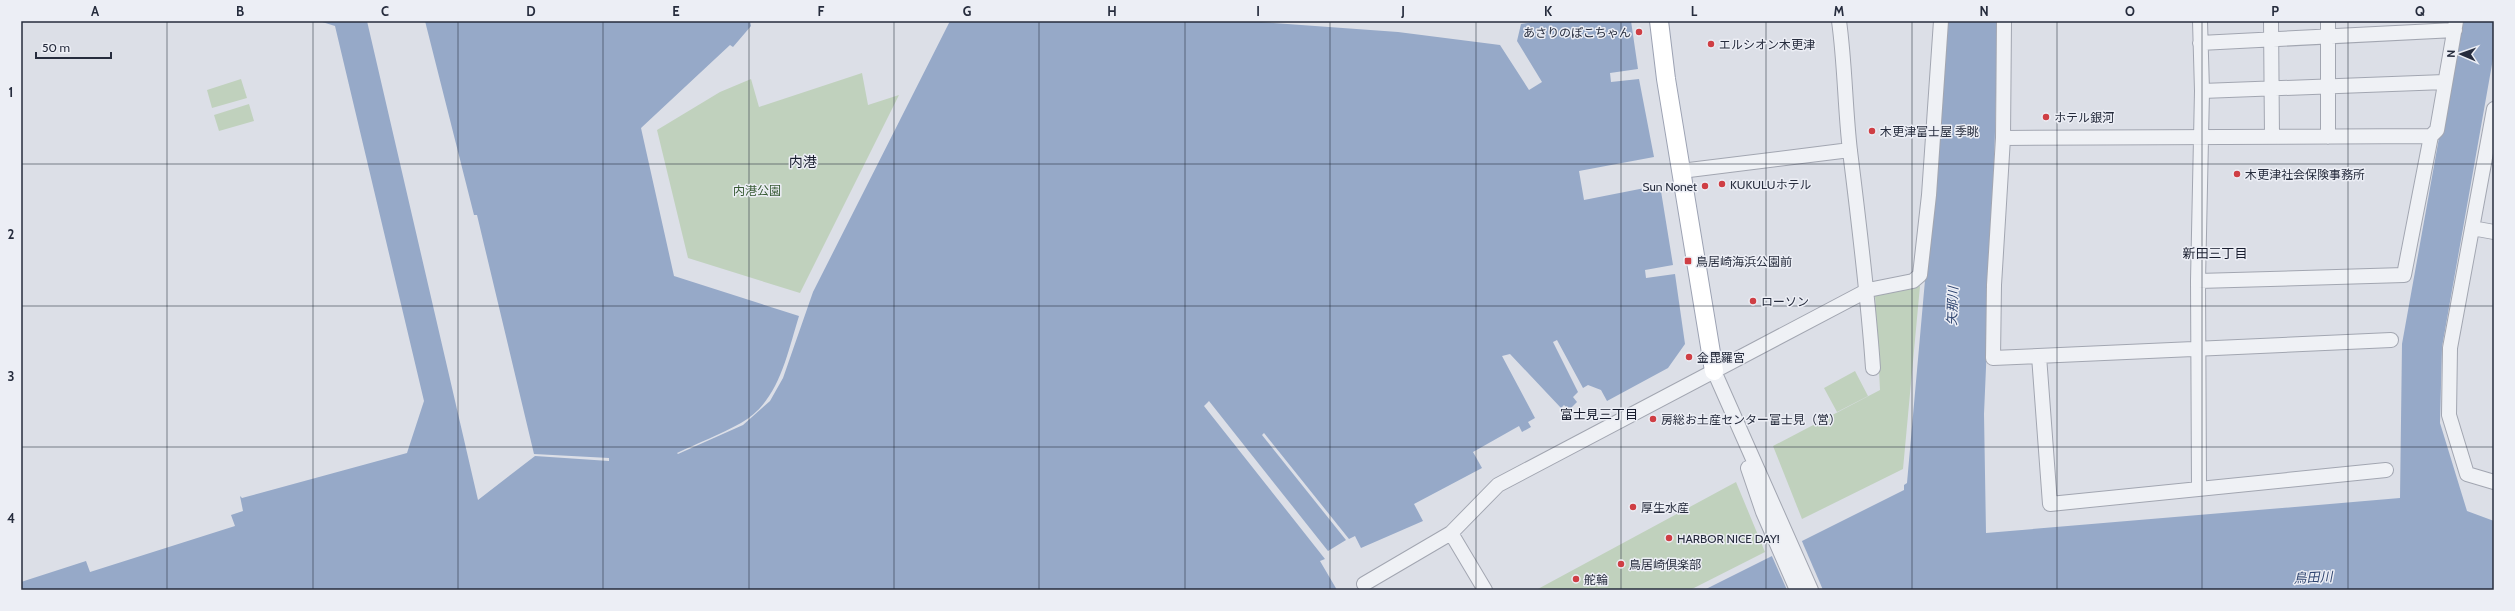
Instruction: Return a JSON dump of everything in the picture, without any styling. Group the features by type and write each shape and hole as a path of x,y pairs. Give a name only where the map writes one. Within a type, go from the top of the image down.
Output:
{"main road":[{"path":"1659,21 1681,171 1714,371"}],"street":[{"path":"1839,21 1844,55 1850,150 1868,290 1873,368"},
{"path":"1364,584 1451,533 1498,485 1868,290 1913,281 1920,275 1929,195 1941,21"},
{"path":"2004,21 2003,138 1994,285 1993,358 2391,340"},
{"path":"2199,489 2198,281 2202,91 2200,21"},
{"path":"2271,21 2272,137"},
{"path":"2328,21 2328,137"},
{"path":"2198,281 2404,275 2431,136 2437,130 2455,26 2328,36 2200,43"},
{"path":"2202,91 2445,82"},
{"path":"2494,109 2450,348 2449,416 2467,474 2494,482"},
{"path":"2003,138 2431,136"},
{"path":"1681,171 1850,150"},
{"path":"2472,228 2494,232"},
{"path":"2039,356 2050,504 2386,470"},
{"path":"1714,371 1770,511 1797,590"},
{"path":"1770,511 1811,590"},
{"path":"1451,533 1486,590"}],"green space":[{"name":"内港公園","path":"862,73 868,105 899,95 800,293 688,258 657,130 720,92 751,79 759,107"},
{"path":"241,79 247,98 212,108 207,90"},
{"path":"249,104 254,121 219,131 214,115"},
{"path":"1920,286 1903,469 1802,519 1773,446 1880,390 1875,295"},
{"path":"1855,371 1868,396 1837,412 1824,388"},
{"path":"1736,482 1765,552 1690,590 1536,590"}],"water":[{"path":"319,21 367,21 478,500 535,456 609,461 609,458 534,454 477,215 474,215 425,21 750,21 751,26 733,47 730,45 641,128 674,276 799,316 780,376 764,403 754,414 741,423 677,453 678,454 743,425 770,401 783,378 813,292 950,21 1247,21 1398,32 1500,45 1529,90 1542,82 1517,41 1521,24 1540,21 1631,21 1638,69 1610,73 1611,82 1639,79 1654,157 1579,171 1584,200 1660,185 1673,265 1645,270 1646,278 1675,274 1685,344 1668,368 1607,401 1601,390 1588,385 1583,388 1557,340 1553,342 1578,392 1573,397 1577,402 1569,410 1564,405 1561,408 1510,354 1502,356 1535,418 1528,422 1531,427 1522,432 1519,426 1473,452 1482,468 1414,504 1423,521 1361,548 1355,536 1349,539 1264,433 1262,435 1346,540 1328,551 1209,401 1204,406 1325,559 1320,561 1337,590 21,590 21,582 86,561 90,572 235,526 231,515 243,511 240,496 242,498 407,453 424,401 335,26"},
{"path":"1948,21 1998,21 1993,205 1984,414 1986,533 2400,498 2402,344 2460,21 2494,21 2494,53 2442,347 2440,423 2467,511 2494,521 2494,590 1704,590 1904,490 1904,485 1907,483"}],"pier":[{"path":"1801,539 1823,590 1787,590 1771,554"}],"place":[{"name":"あさりのぽこちゃん","path":"1639,32"},
{"name":"エルシオン木更津","path":"1711,44"},
{"name":"ホテル銀河","path":"2046,117"},
{"name":"木更津富士屋 季眺","path":"1872,131"},
{"name":"木更津社会保険事務所","path":"2237,174"},
{"name":"KUKULUホテル","path":"1722,184"},
{"name":"Sun Nonet","path":"1705,186"},
{"name":"鳥居崎海浜公園前","path":"1688,261"},
{"name":"ローソン","path":"1753,301"},
{"name":"金毘羅宮","path":"1689,357"},
{"name":"房総お土産センター富士見（営）","path":"1653,419"},
{"name":"厚生水産","path":"1633,507"},
{"name":"HARBOR NICE DAY!","path":"1669,538"},
{"name":"鳥居崎倶楽部","path":"1621,564"},
{"name":"舵輪","path":"1576,579"}],"district":[{"name":"内港","path":"803,162"},
{"name":"新田三丁目","path":"2215,253"},
{"name":"富士見三丁目","path":"1599,414"}],"water label":[{"name":"矢那川","path":"1952,306"},
{"name":"鳥田川","path":"2313,577"}]}
